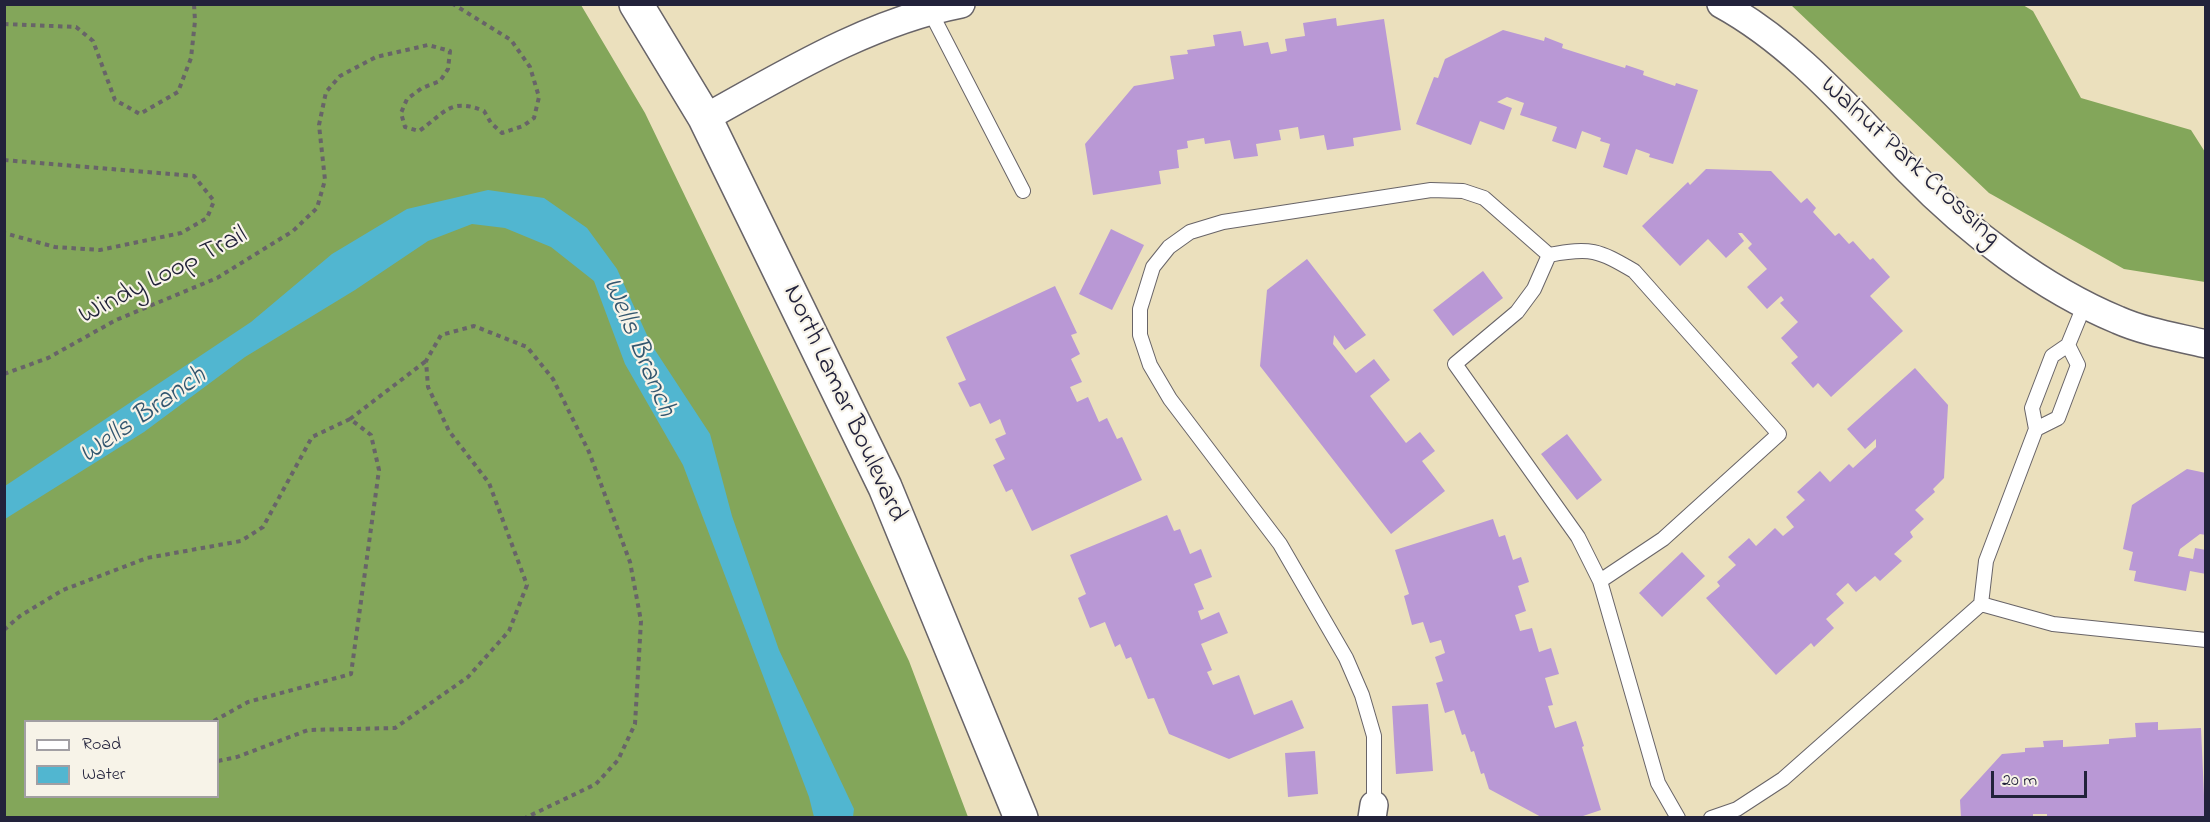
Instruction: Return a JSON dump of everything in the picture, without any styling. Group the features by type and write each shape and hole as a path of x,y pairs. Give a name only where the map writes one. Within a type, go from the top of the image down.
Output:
{"main road":[{"name":"North Lamar Boulevard","path":"636,4 705,118 885,487 1021,818"}],"street":[{"path":"705,118 790,71 879,28 930,10 962,4"},
{"name":"Walnut Park Crossing","path":"1721,4 1768,36 1811,71 1913,176 2011,259 2084,306 2120,322 2205,344"}],"lane":[{"path":"930,10 1023,191"},
{"path":"1373,811 1374,736 1362,695 1346,658 1280,544 1170,399 1150,365 1140,335 1140,309 1153,267 1169,247 1190,232 1223,222 1431,190 1463,191 1484,198 1549,255"},
{"path":"1549,255 1576,250 1604,253 1634,271 1779,434 1663,539 1600,581"},
{"path":"1549,255 1534,289 1517,312 1455,364 1578,537 1600,581 1658,783 1678,818"},
{"path":"1711,818 1737,809 1783,779 1981,604 1986,561 2036,429 2032,408 2052,356 2068,345 2084,306"},
{"path":"2036,429 2058,418 2078,365 2068,345"},
{"path":"1981,604 2053,624 2205,640"}],"path":[{"path":"4,24 76,27 93,41 115,100 140,114 178,92 191,58 195,21 194,4"},
{"name":"Windy Loop Trail","path":"4,374 48,358 116,320 217,278 293,231 317,208 325,180 319,125 326,92 340,76 376,57 428,45 450,51 448,69 440,81 422,88 407,99 400,113 405,127 419,131 441,112 454,105 468,105 484,111 491,123 502,133 522,126 534,118 538,97 530,68 511,40 453,4"},
{"name":"Windy Loop Trail","path":"4,160 194,176 214,201 207,218 181,233 99,250 55,247 4,233"},
{"path":"4,630 20,616 63,590 147,558 241,541 263,527 312,437 350,419 426,361 441,335 474,326 527,346 553,379 589,452 630,562 641,621 635,724 618,760 596,784 525,818"},
{"path":"219,761 237,757 308,730 395,728 468,677 508,631 527,585 489,483 449,431 428,387 426,361"},
{"path":"216,720 248,702 351,674 379,470 371,435 350,419"}],"green space":[{"path":"5,5 581,5 645,113 909,661 968,817 5,818"},
{"path":"1791,5 2023,5 2033,11 2081,98 2191,130 2205,152 2205,282 2124,269 1989,193"}],"water":[{"name":"Wells Branch","path":"488,190 544,198 587,228 617,269 651,344 710,434 732,516 779,650 854,809 853,817 814,817 809,797 683,465 625,364 594,281 551,247 505,228 472,224 428,241 355,290 245,357 144,432 5,519 5,486 251,322 332,254 407,209"}],"building":[{"path":"1336,18 1337,26 1384,19 1401,130 1353,138 1354,146 1327,150 1324,135 1300,139 1298,127 1279,130 1281,140 1256,144 1258,156 1234,159 1230,140 1205,144 1204,138 1187,141 1188,148 1177,150 1179,168 1159,171 1161,184 1093,195 1085,144 1134,86 1174,79 1170,56 1188,54 1187,50 1215,46 1213,35 1241,31 1244,46 1268,42 1271,54 1287,51 1285,39 1305,36 1303,23"},
{"path":"1503,30 1544,41 1545,37 1563,44 1562,48 1625,68 1626,65 1644,71 1643,75 1675,86 1676,83 1698,90 1673,164 1649,157 1650,154 1636,149 1627,175 1603,167 1610,144 1582,131 1576,149 1552,141 1557,127 1520,115 1524,103 1507,97 1497,102 1512,108 1504,130 1480,121 1471,145 1416,124 1434,77 1438,78 1445,59"},
{"path":"1706,169 1771,171 1801,203 1807,198 1816,208 1813,212 1835,236 1839,233 1849,244 1853,241 1890,277 1870,296 1903,331 1831,397 1818,383 1813,388 1791,363 1798,357 1781,338 1798,322 1780,303 1784,300 1781,296 1767,309 1747,287 1767,269 1748,248 1752,244 1742,233 1738,233 1744,241 1726,258 1708,239 1680,266 1642,226 1688,182 1690,185"},
{"path":"1111,229 1144,245 1112,310 1079,294"},
{"path":"1307,259 1366,335 1345,350 1334,335 1333,344 1356,373 1374,359 1390,380 1370,396 1406,443 1420,432 1435,451 1422,461 1445,491 1391,534 1260,366 1267,290"},
{"path":"1483,271 1503,298 1453,336 1433,310"},
{"path":"1055,286 1077,333 1071,335 1080,354 1071,359 1082,382 1070,387 1077,402 1088,397 1099,422 1107,418 1117,439 1122,437 1142,480 1032,531 1012,489 1006,492 993,465 1005,459 995,439 1006,434 1000,419 990,424 980,403 970,407 958,383 966,380 946,337"},
{"path":"1915,368 1948,405 1944,478 1933,489 1935,492 1915,510 1924,519 1910,532 1913,537 1894,554 1902,561 1880,581 1875,576 1856,592 1848,583 1836,594 1844,603 1826,619 1834,628 1814,647 1811,643 1776,675 1706,598 1720,586 1717,582 1736,565 1728,557 1749,538 1756,546 1775,528 1783,536 1794,527 1786,517 1805,500 1797,492 1820,471 1830,482 1849,464 1853,468 1876,447 1876,439 1865,449 1847,429"},
{"path":"1567,434 1602,480 1577,500 1541,454"},
{"path":"2187,469 2206,473 2206,535 2200,534 2180,549 2178,556 2193,559 2195,548 2206,550 2206,574 2190,571 2186,591 2134,581 2136,571 2129,570 2133,552 2123,549 2132,505"},
{"path":"1167,515 1174,531 1180,529 1190,554 1201,549 1212,577 1194,584 1204,609 1198,611 1201,620 1219,612 1228,633 1201,644 1212,670 1207,672 1213,685 1239,675 1254,715 1292,700 1304,728 1229,759 1169,734 1154,698 1148,699 1131,657 1126,659 1120,644 1115,647 1105,622 1090,628 1078,598 1086,594 1070,555"},
{"path":"1493,519 1499,537 1505,535 1513,560 1521,557 1529,582 1518,586 1526,611 1515,615 1520,631 1532,628 1539,652 1551,648 1559,674 1545,678 1553,705 1548,706 1555,728 1576,721 1584,746 1582,747 1601,810 1577,818 1543,818 1489,789 1484,773 1481,774 1474,751 1471,752 1465,734 1462,735 1454,710 1445,713 1436,683 1443,681 1435,657 1445,653 1441,640 1430,643 1423,622 1412,625 1404,596 1409,594 1395,550"},
{"path":"1682,552 1705,576 1662,617 1639,593"},
{"path":"1428,704 1433,771 1396,774 1392,706"},
{"path":"2158,722 2158,730 2201,728 2205,818 2047,818 2047,814 2033,814 2033,818 1961,818 1960,800 2002,754 2025,752 2025,748 2044,747 2043,741 2063,740 2063,747 2109,744 2109,739 2136,737 2135,723"},
{"path":"1315,751 1318,794 1288,797 1285,753"}]}
